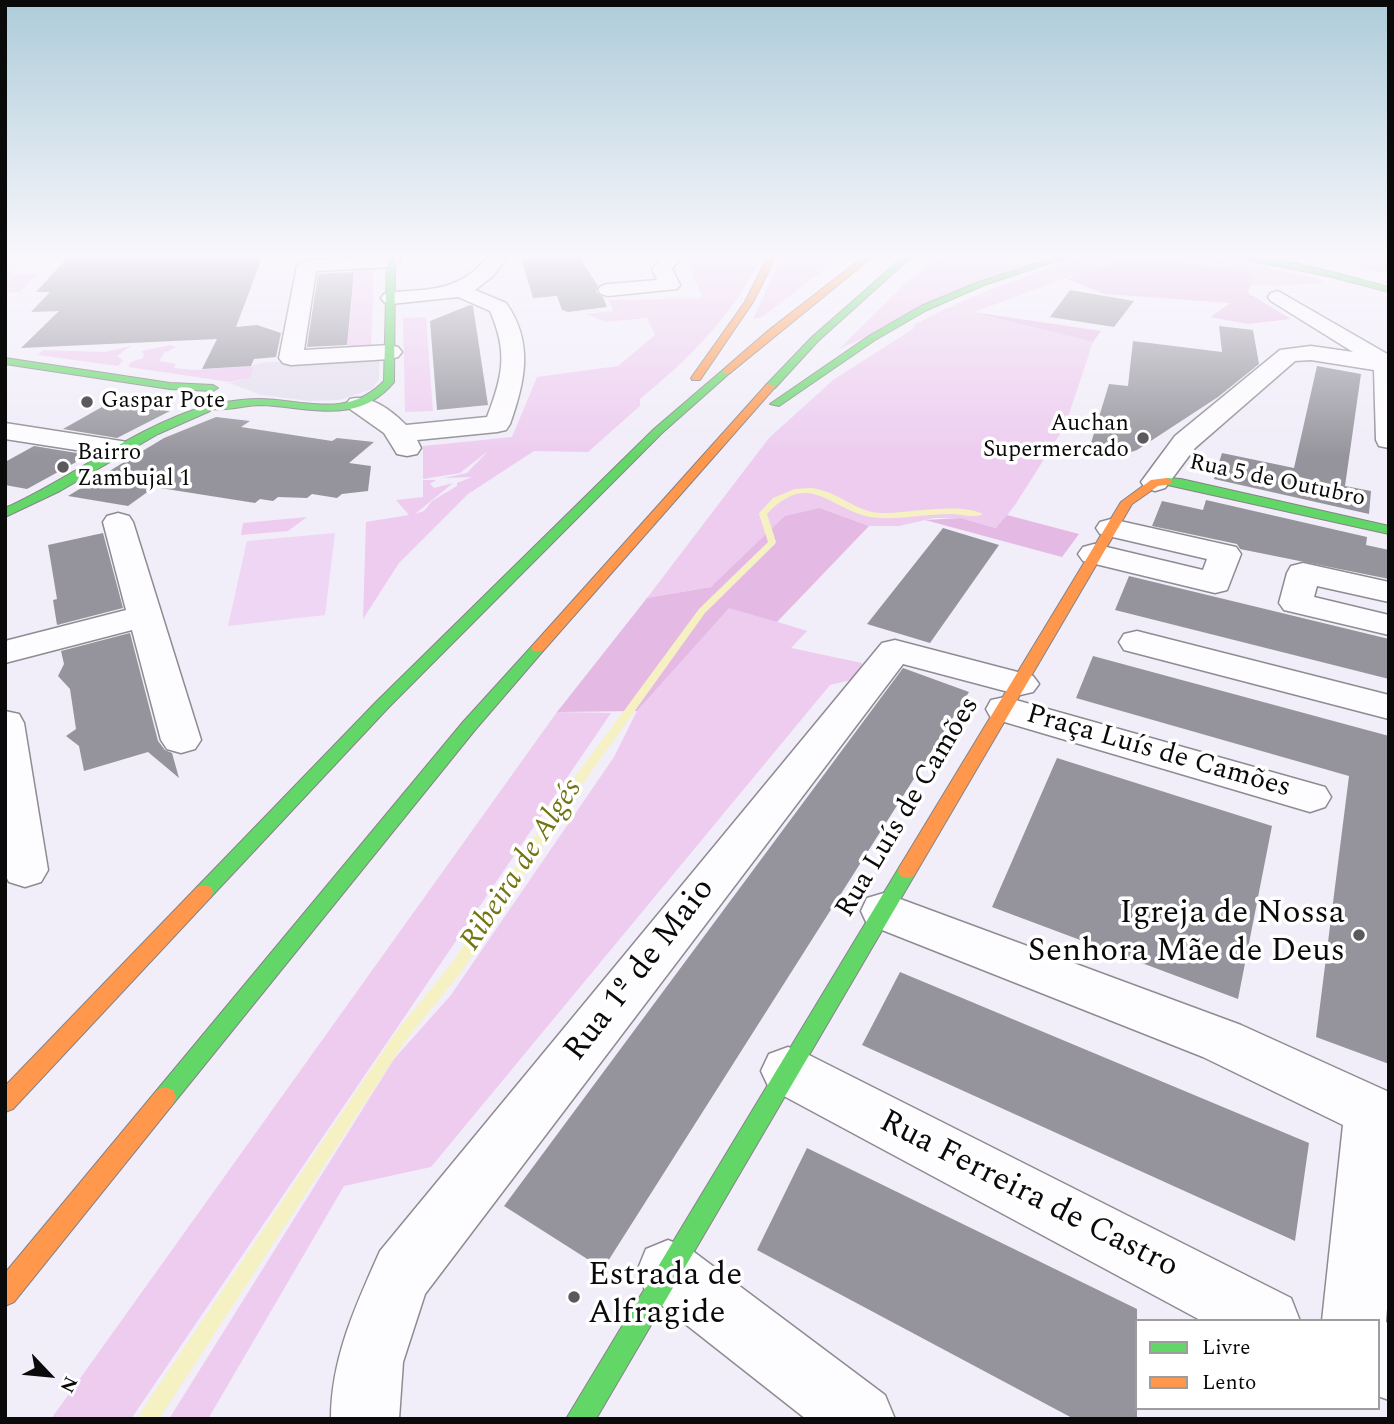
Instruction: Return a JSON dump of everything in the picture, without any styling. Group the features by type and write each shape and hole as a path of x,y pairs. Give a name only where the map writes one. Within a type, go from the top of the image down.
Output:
{"main road":[{"path":"5,361 170,386 220,389 262,402 314,407 359,404 377,397 387,387 391,324"},
{"path":"658,431 734,324"},
{"path":"5,1102 383,704 658,431 782,324"},
{"path":"7,1292 469,726 726,434 832,324"},
{"path":"726,434 897,324"},
{"path":"5,370 159,393 187,409 262,402"},
{"path":"5,504 34,490 114,448 170,420 211,408 232,397 220,389 187,393 177,402 114,448 59,488 5,513"},
{"name":"Rua 5 de Outubro","path":"1156,482 1181,483 1389,530"},
{"name":"Rua Luís de Camões","path":"580,1419 1012,697 1102,541 1128,502 1146,486 1156,482"}],"street":[{"path":"297,324 291,358 390,352"},
{"path":"359,404 387,422 403,441 497,424 516,369 505,324"},
{"path":"1322,324 1387,364 1389,439"},
{"name":"Rua Luís de Camões","path":"1156,482 1185,442 1288,355 1311,354 1387,364"},
{"path":"10,435 114,448"},
{"path":"118,522 181,740"},
{"path":"1389,592 1303,572 1296,603 1389,625"},
{"path":"5,652 144,616"},
{"path":"1137,642 1389,707"},
{"name":"Rua 1º de Maio","path":"365,1419 363,1394 377,1332 402,1273 895,651 1012,697"},
{"name":"Praça Luís de Camões","path":"1012,697 1310,797"},
{"path":"5,723 25,870"},
{"path":"884,911 1222,1041 1380,1115 1354,1319"},
{"name":"Rua Ferreira de Castro","path":"788,1071 1264,1319"},
{"path":"668,1271 861,1419"}],"shaded area":[{"path":"349,324 372,324 371,347 347,349"},
{"path":"403,324 427,324 433,411 405,412"},
{"path":"650,324 717,324 692,352 640,399 640,406 588,452 534,451 468,494 399,563 363,619 366,522 409,515 396,500 423,497 423,480 436,480 430,484 434,488 453,483 415,514 424,511 432,501 457,486 457,483 472,477 444,478 467,473 488,451 460,473 423,479 423,446 512,437 537,377 618,366 655,335"},
{"path":"864,324 895,324 839,349"},
{"path":"1023,324 1093,342 1065,426 1015,505 997,528 961,518 934,518 899,526 869,526 820,508 711,587 647,598 769,438 833,380 913,329 914,325"},
{"path":"1023,324 1057,324 1101,331 1093,342"},
{"path":"170,345 176,347 164,353 159,361 176,364 174,368 193,370 251,366 254,368 251,378 230,382 128,367 131,362 143,358 141,351"},
{"path":"131,346 117,356 123,360 118,366 38,355 43,350 105,352"},
{"path":"379,354 379,379 372,389 339,400 310,401 262,395 229,383 251,378 254,368 251,366 260,363"},
{"path":"820,508 869,526 777,622 729,608 637,711 557,712 647,598 711,587 785,516"},
{"path":"1007,515 1079,534 1062,557 925,520 961,518 996,528"},
{"path":"307,517 288,531 241,535 243,523"},
{"path":"335,533 325,615 228,626 247,541"},
{"path":"729,607 807,631 791,648 862,663 859,678 830,685 431,1167 344,1186 208,1419 169,1419 394,1059 451,995 614,757 637,711"},
{"path":"557,712 611,713 131,1419 51,1419"}],"building":[{"path":"45,324 257,325 281,333 276,357 254,359 251,366 202,369 217,339 21,348"},
{"path":"310,324 349,324 347,345 307,347"},
{"path":"430,324 476,324 488,405 437,410"},
{"path":"1219,326 1253,330 1259,364 1218,397 1137,450 1128,453 1088,453 1109,384 1128,386 1133,341 1222,352"},
{"path":"1317,366 1361,374 1345,486 1371,491 1369,514 1214,479 1222,453 1294,468"},
{"path":"109,403 170,411 117,438 63,429"},
{"path":"216,417 250,421 241,427 332,441 337,438 374,442 349,463 371,466 368,491 342,494 337,498 312,494 307,498 278,497 273,501 260,499 255,503 153,488 128,506 68,496 164,438"},
{"path":"34,446 89,455 27,489 5,485 5,462"},
{"path":"1206,500 1367,537 1366,545 1389,550 1389,579 1240,549 1237,544 1152,526 1162,501 1203,510"},
{"path":"943,528 999,545 930,643 867,624"},
{"path":"103,533 123,608 57,625 53,600 57,599 48,545"},
{"path":"1129,576 1389,639 1389,679 1115,610"},
{"path":"130,633 158,741 165,750 172,753 179,778 148,752 84,771 79,746 66,736 76,729 70,689 58,676 64,664 61,651"},
{"path":"1093,656 1389,736 1389,1064 1316,1037 1349,776 1076,698"},
{"path":"903,668 969,692 603,1269 504,1206"},
{"path":"1057,758 1272,826 1238,999 992,907"},
{"path":"900,972 1309,1143 1295,1241 862,1045"},
{"path":"807,1148 1137,1309 1137,1419 1074,1419 757,1250"}],"waterway":[{"name":"Ribeira de Algés","path":"148,1419 401,1036 457,967 574,787 702,611 772,542 763,514 776,500 795,491 816,491 864,513 879,516 953,511 979,514"}],"traffic: fast":[{"path":"216,407 260,402 329,408 362,403 376,395 389,382 390,324"},
{"path":"771,386 831,324"},
{"path":"775,404 894,324"},
{"path":"5,361 170,386 213,388"},
{"path":"204,892 383,704 658,431 727,371"},
{"path":"5,513 56,488 154,432 206,409"},
{"path":"1167,482 1389,530"},
{"path":"165,1097 469,726 538,648"},
{"path":"580,1419 907,871"}],"traffic: slow":[{"path":"696,378 733,324"},
{"path":"727,371 782,324"},
{"path":"538,648 771,386"},
{"path":"907,871 1127,502 1155,482 1167,482"},
{"path":"5,1102 204,892"},
{"path":"5,1293 165,1097"}],"place":[{"name":"Gaspar Pote","path":"87,402"},
{"name":"Auchan Supermercado","path":"1143,438"},
{"name":"Bairro Zambujal 1","path":"63,467"},
{"name":"Igreja de Nossa Senhora Mãe de Deus","path":"1359,935"},
{"name":"Estrada de Alfragide","path":"574,1297"}]}
